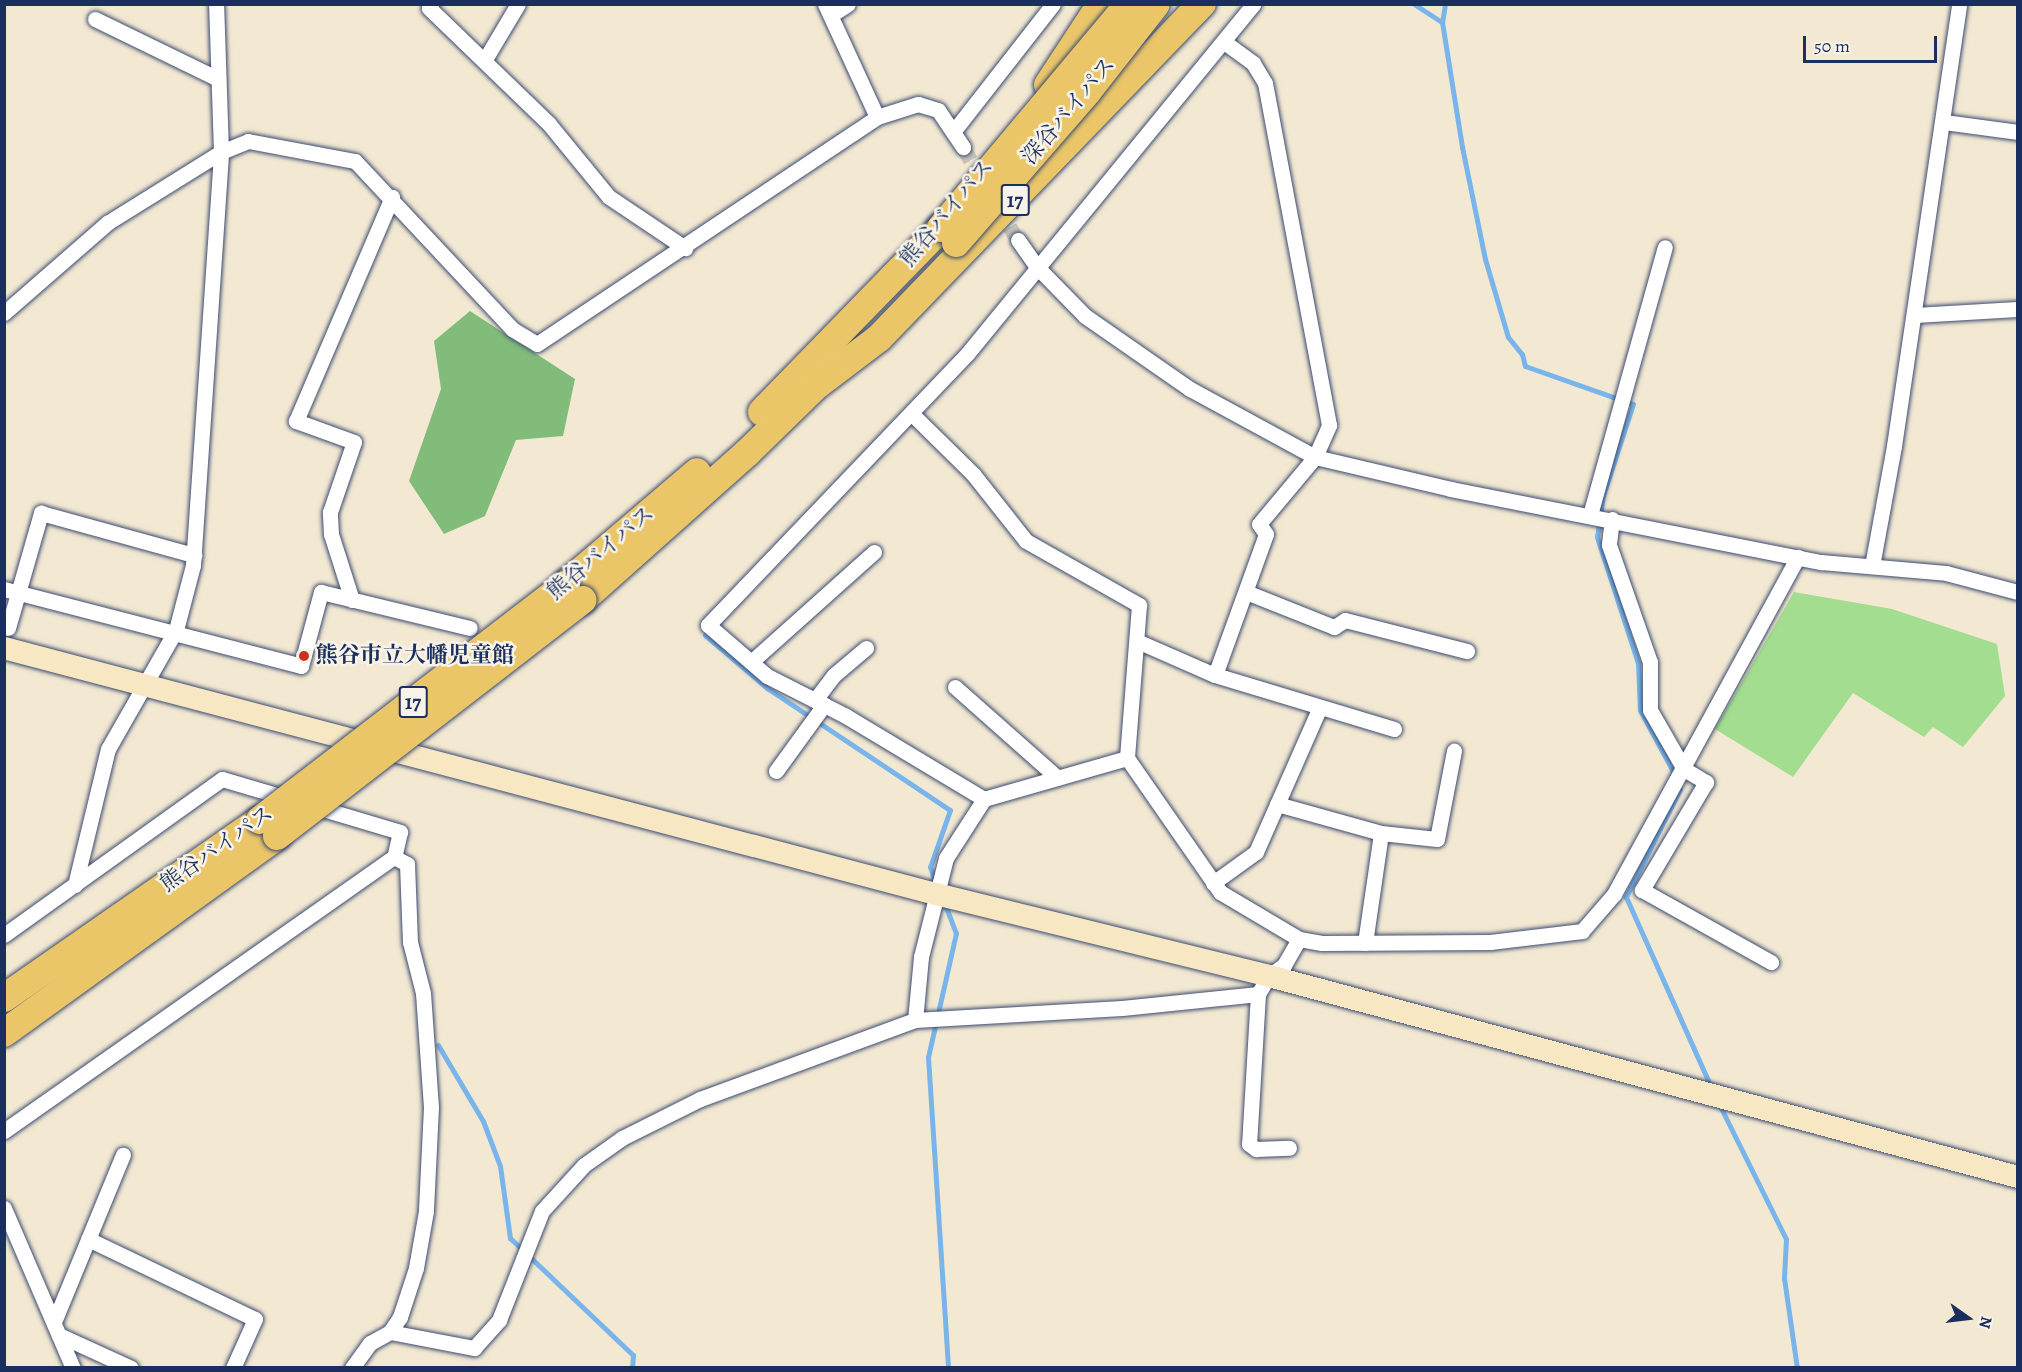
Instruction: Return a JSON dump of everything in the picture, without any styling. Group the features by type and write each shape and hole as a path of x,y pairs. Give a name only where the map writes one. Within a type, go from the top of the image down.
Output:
{"highway":[{"name":"熊谷バイパス","path":"4,1032 574,592 817,385 949,235 1101,4"},
{"name":"深谷バイパス","path":"949,235 1129,4"},
{"name":"深谷バイパス","path":"949,235 1088,91 1156,4"},
{"name":"17","path":"817,385 879,338 1202,4"},
{"name":"熊谷バイパス","path":"574,592 949,235"},
{"name":"熊谷バイパス","path":"4,998 269,828"},
{"name":"17","path":"4,1041 62,988"}],"street":[{"path":"75,885 108,749 176,630 194,555 221,152 216,4"},
{"path":"431,4 429,8 549,124 609,197 685,248"},
{"path":"484,61 518,4"},
{"path":"848,4 828,10 877,117"},
{"path":"953,132 1053,4"},
{"path":"984,799 819,703 767,676 708,625 967,354 1253,4"},
{"path":"1872,566 1944,122 1959,4"},
{"path":"95,19 218,79"},
{"path":"1215,675 1266,534 1259,524 1315,457 1329,424 1265,83 1253,63 1224,42"},
{"path":"4,313 107,223 221,152 248,141 355,161 392,197 512,329 537,344 597,301 685,248 877,117 918,104 938,110 963,147"},
{"path":"1944,122 2018,132"},
{"path":"352,600 331,534 330,512 354,442 296,421 392,197"},
{"path":"1018,240 1037,267 1085,316 1190,389 1315,457 1451,489 1798,557 1946,573 2018,592"},
{"path":"1591,515 1665,247"},
{"path":"1914,315 2018,309"},
{"path":"912,414 974,474 1026,541 1139,605 1127,758 1220,892 1299,939 1365,943 1499,942 1582,931 1614,894 1798,557"},
{"path":"194,555 41,513 11,591 6,638 145,685 936,893 1264,985 2018,1177"},
{"path":"1612,519 1609,545 1650,662 1650,710 1684,769 1706,782 1642,890 1771,962"},
{"path":"751,662 874,552"},
{"path":"11,591 176,630 301,666 321,592 470,628"},
{"path":"1246,592 1334,627 1345,620 1467,651"},
{"path":"1137,641 1215,675 1394,729"},
{"path":"776,771 834,675 866,648"},
{"path":"955,687 1058,777"},
{"path":"1213,883 1256,852 1320,706"},
{"path":"1277,804 1381,833 1437,839 1454,751"},
{"path":"920,1020 921,957 942,871 946,858 984,799 1127,758"},
{"path":"4,935 222,779 400,832 394,857 4,1131"},
{"path":"1365,943 1381,833"},
{"path":"352,1368 370,1343 390,1332 416,1268 426,1211 430,1107 423,993 410,942 407,864 394,857"},
{"path":"390,1332 474,1348 499,1320 542,1211 561,1186 622,1138 700,1099 920,1020 1122,1008 1264,985 1284,965 1299,939"},
{"path":"1264,985 1250,1144 1256,1149 1289,1148"},
{"path":"56,1329 88,1239 123,1155"},
{"path":"4,1208 73,1368"},
{"path":"88,1239 255,1319 233,1368"},
{"path":"56,1329 131,1368"}],"green space":[{"path":"470,311 575,379 563,436 516,440 485,516 444,534 409,481 441,389 434,341"},
{"path":"1794,592 1892,609 1997,644 2005,696 1963,747 1933,727 1924,737 1853,693 1793,777 1715,729"}],"waterway":[{"path":"1414,4 1442,22"},
{"path":"1445,4 1442,22 1462,147 1485,259 1508,337 1522,354 1525,366 1633,404 1603,495 1597,537 1638,663 1640,710 1675,775"},
{"path":"705,635 767,688 950,810 930,867 936,883"},
{"path":"1678,784 1680,789 1626,897 1711,1087"},
{"path":"944,902 956,933 928,1057 948,1368"},
{"path":"438,1045 483,1121 500,1166 510,1238 633,1355 632,1368"},
{"path":"1719,1104 1786,1239 1784,1278 1797,1368"}],"tunnel":[{"path":"963,147 984,183"},
{"path":"998,207 1018,240"}],"place":[{"name":"熊谷市立大幡児童館","path":"304,656"}]}
